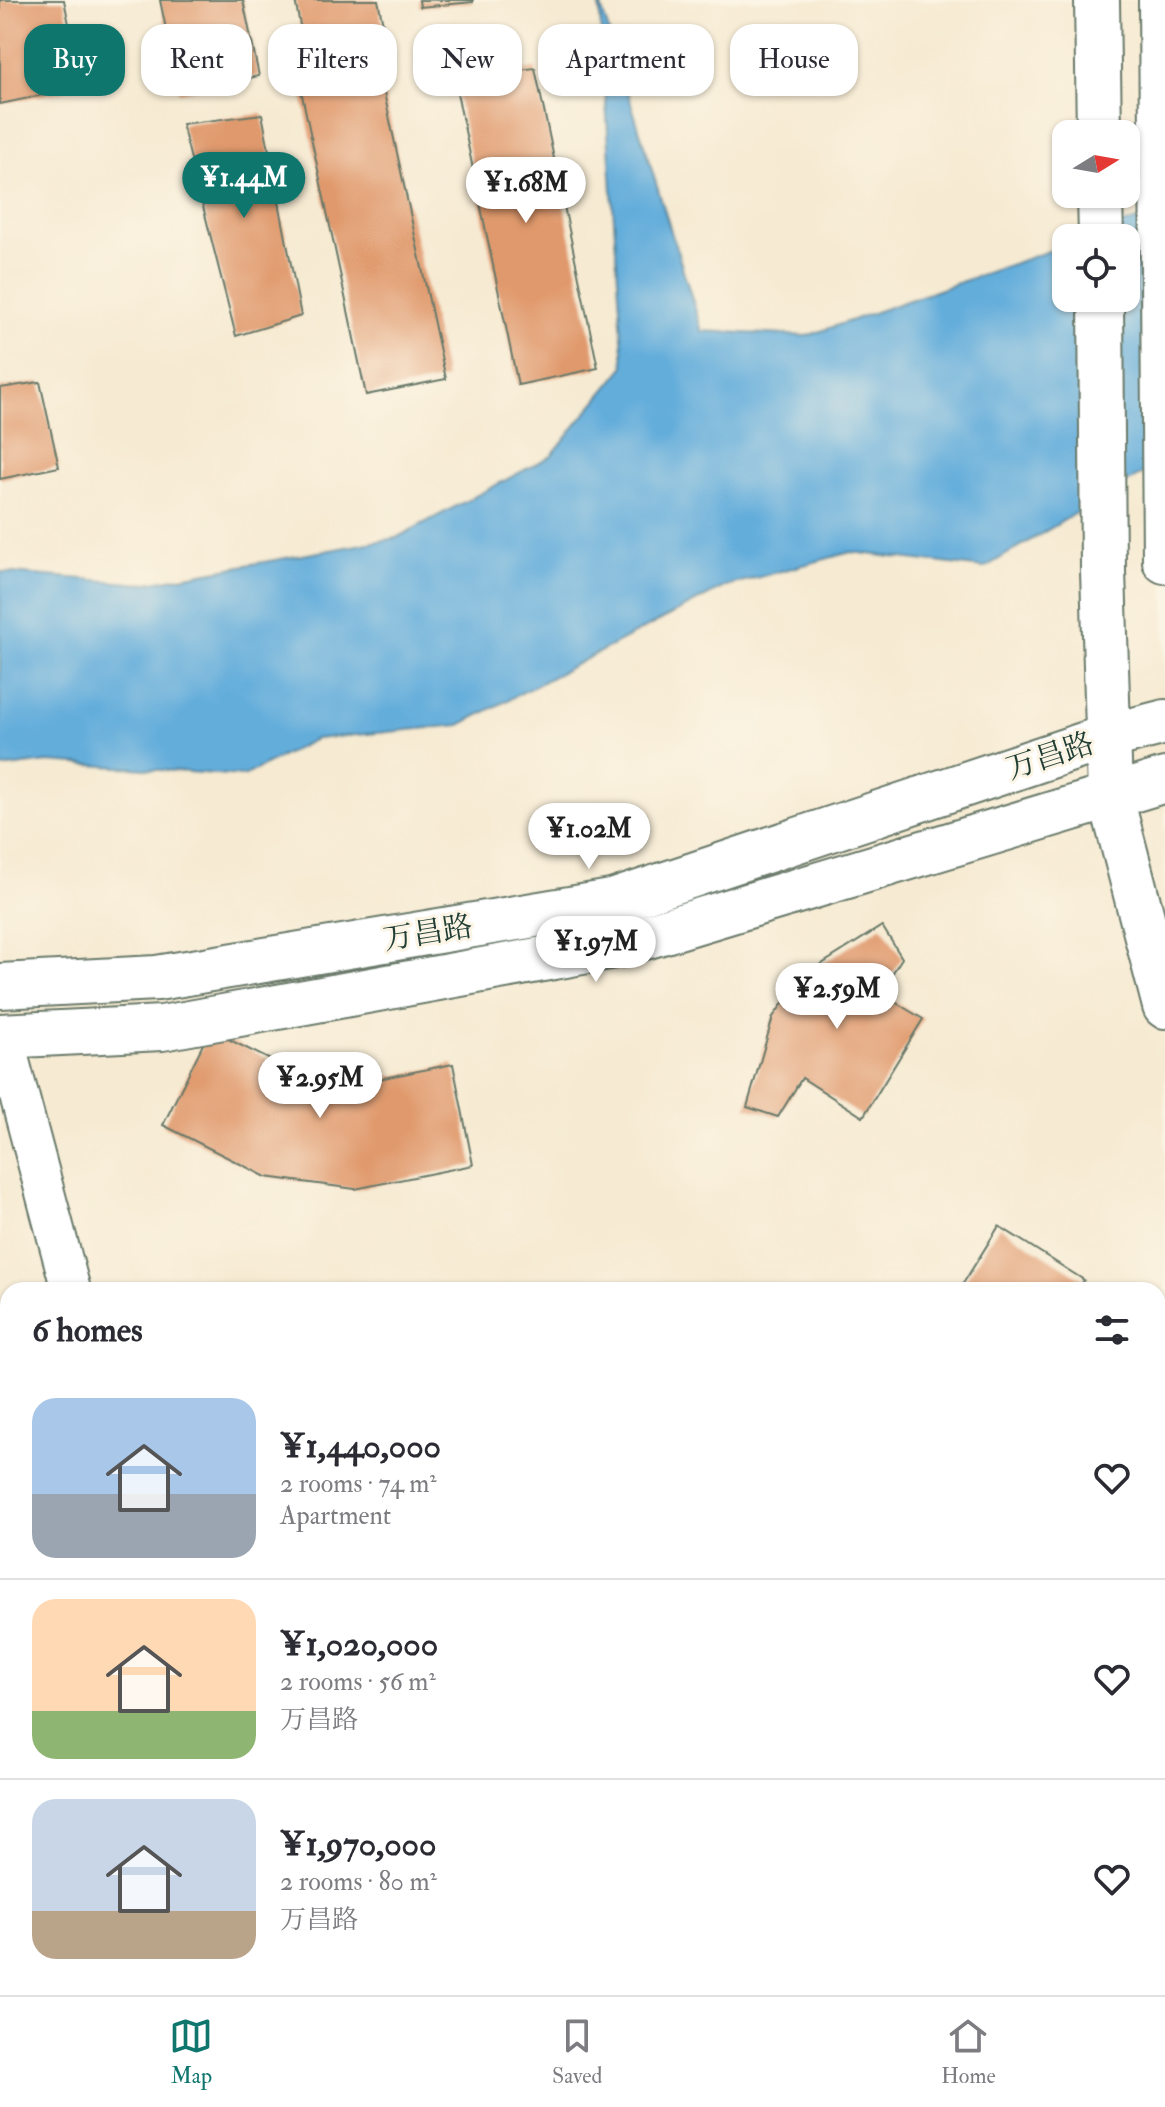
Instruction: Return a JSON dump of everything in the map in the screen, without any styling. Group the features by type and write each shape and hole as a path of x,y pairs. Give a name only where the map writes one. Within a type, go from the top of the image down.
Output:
{"main road":[{"path":"1097,0 1099,120"},
{"path":"1161,0 1165,558"},
{"path":"1101,312 1103,571 1110,794 1165,1006"},
{"name":"万昌路","path":"0,986 157,978 612,902 1107,737 1165,722"},
{"name":"万昌路","path":"2,1036 162,1028 615,946 1110,794 1165,780"}],"street":[{"path":"2,1036 69,1282"}],"water":[{"path":"599,0 606,24 601,24"},
{"path":"606,96 629,96 702,331 807,336 1052,250 1052,312 1140,312 1140,224 1126,224 1165,210 1165,460 984,568 851,552 726,586 460,725 315,739 244,776 48,762 0,768 0,572 142,584 396,538 551,456 624,367"}],"building":[{"path":"0,0 64,0 69,24 24,24 24,96 39,96 0,104"},
{"path":"160,0 243,0 248,24 165,24"},
{"path":"295,0 378,0 383,24 300,24"},
{"path":"419,0 473,0 473,2 420,7"},
{"path":"252,43 259,76 252,77"},
{"path":"535,68 538,96 541,96 598,368 518,385 458,96 522,96 522,70"},
{"path":"302,96 385,96 446,379 366,395"},
{"path":"262,114 301,316 236,336 182,124"},
{"path":"40,382 59,467 0,479 0,388"},
{"path":"882,926 902,958 880,993 923,1019 863,1117 802,1078 778,1117 747,1107 773,1017 803,976"},
{"path":"210,1030 329,1089 453,1064 473,1165 355,1189 266,1177 163,1125"},
{"path":"999,1226 1084,1280 1083,1282 964,1282"}]}
